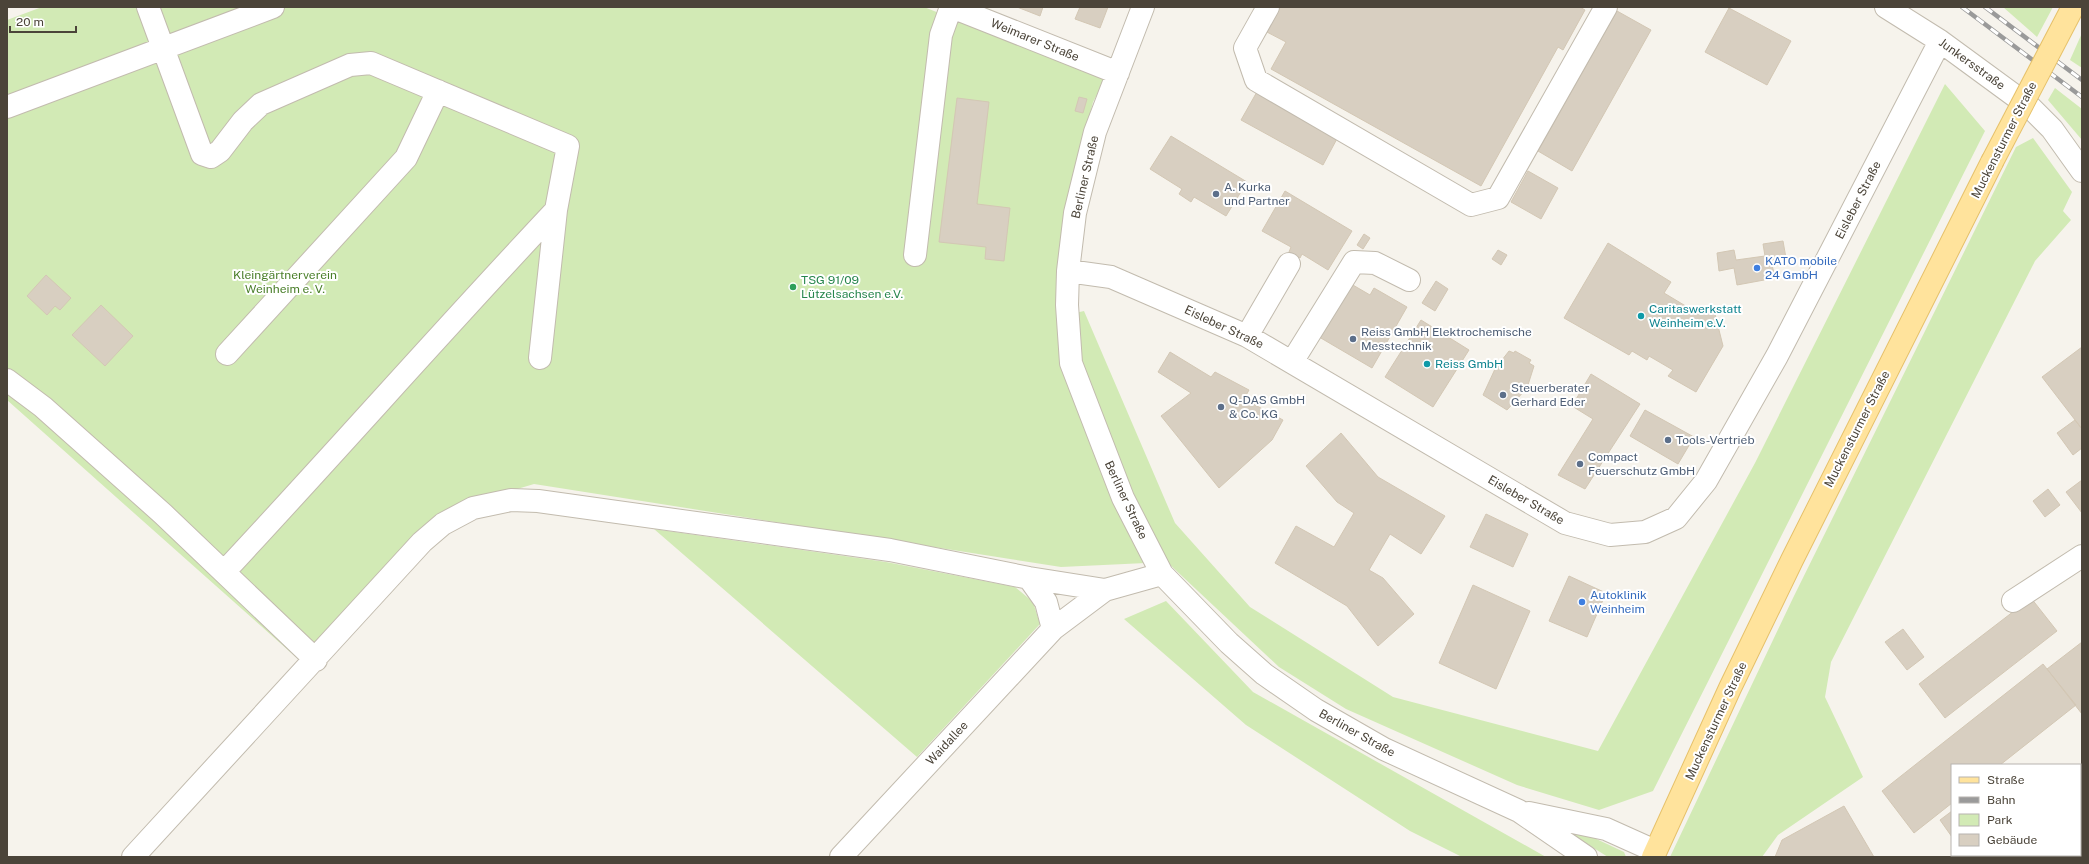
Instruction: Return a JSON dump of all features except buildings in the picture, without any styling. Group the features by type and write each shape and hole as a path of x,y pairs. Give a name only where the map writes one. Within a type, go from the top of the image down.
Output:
{"main road":[{"name":"Muckensturmer Straße","path":"1654,854 1792,560 1992,162 2073,7"}],"street":[{"path":"148,7 197,147 202,154 211,157 220,151 243,121 261,104 350,65 371,63 568,146 556,210 540,358"},
{"path":"7,106 273,7"},
{"path":"915,255 941,35 952,7"},
{"name":"Weimarer Straße","path":"952,7 1118,73"},
{"name":"Berliner Straße","path":"1143,7 1094,139 1075,213 1068,271 1068,305 1071,363 1123,498 1162,574 1229,643 1264,674 1316,710 1384,748 1519,811 1586,857"},
{"path":"1268,7 1245,48 1256,80 1471,205 1498,198 1606,7"},
{"name":"Junkersstraße","path":"1886,7 1940,41 2030,107 2052,129 2082,171"},
{"name":"Eisleber Straße","path":"1068,271 1111,277 1247,336 1565,524 1610,535 1645,532 1676,518 1706,481 1777,356 1940,41"},
{"path":"227,354 406,158 438,91"},
{"path":"224,572 316,474 468,303 556,210"},
{"path":"1292,362 1354,262 1375,263 1409,280"},
{"path":"1247,336 1289,264"},
{"path":"7,380 43,407 163,514 316,660"},
{"path":"133,857 316,660 422,542 442,524 473,508 511,500 583,506 890,550 1030,578 1105,590"},
{"path":"2013,601 2082,556"},
{"name":"Waidallee","path":"841,857 1053,629 1105,590 1162,574"},
{"path":"1030,578 1046,602 1053,629"},
{"name":"Berliner Straße","path":"1519,811 1606,829 1654,854"}],"green space":[{"name":"Kleingärtnerverein Weinheim e. V.","path":"42,7 924,7 1105,79 1093,102 1064,221 1062,316 1084,311 1175,523 1250,607 1393,697 1598,751 1755,463 1945,84 1985,131 1653,791 1599,810 1517,785 1346,709 1279,667 1167,562 1061,567 534,484 450,509 298,659 7,400 7,20"},
{"path":"2003,7 2053,7 2037,37"},
{"path":"2082,33 2082,68 2070,60"},
{"path":"2055,88 2082,109 2082,140 2048,100"},
{"path":"2033,138 2072,192 2063,211 2071,220 2035,261 1831,662 1825,697 1863,777 1778,835 1762,857 1670,857 1793,598 2016,147"},
{"path":"654,529 886,562 1015,587 1033,602 1040,624 917,757"},
{"path":"1166,601 1253,692 1546,857 1462,857 1410,831 1246,725 1124,619"},
{"path":"1571,827 1624,852 1626,857 1608,857 1568,832"}],"railway":[{"path":"1962,7 2082,97"},
{"path":"1985,7 2082,80"}],"place":[{"name":"A. Kurka und Partner","path":"1216,194"},
{"name":"KATO mobile 24 GmbH","path":"1757,268"},
{"name":"TSG 91/09 Lützelsachsen e.V.","path":"793,287"},
{"name":"Caritaswerkstatt Weinheim e.V.","path":"1641,316"},
{"name":"Reiss GmbH Elektrochemische Messtechnik","path":"1353,339"},
{"name":"Reiss GmbH","path":"1427,364"},
{"name":"Steuerberater Gerhard Eder","path":"1503,395"},
{"name":"Q-DAS GmbH & Co. KG","path":"1221,407"},
{"name":"Tools-Vertrieb","path":"1668,440"},
{"name":"Compact Feuerschutz GmbH","path":"1580,464"},
{"name":"Autoklinik Weinheim","path":"1582,602"}]}
